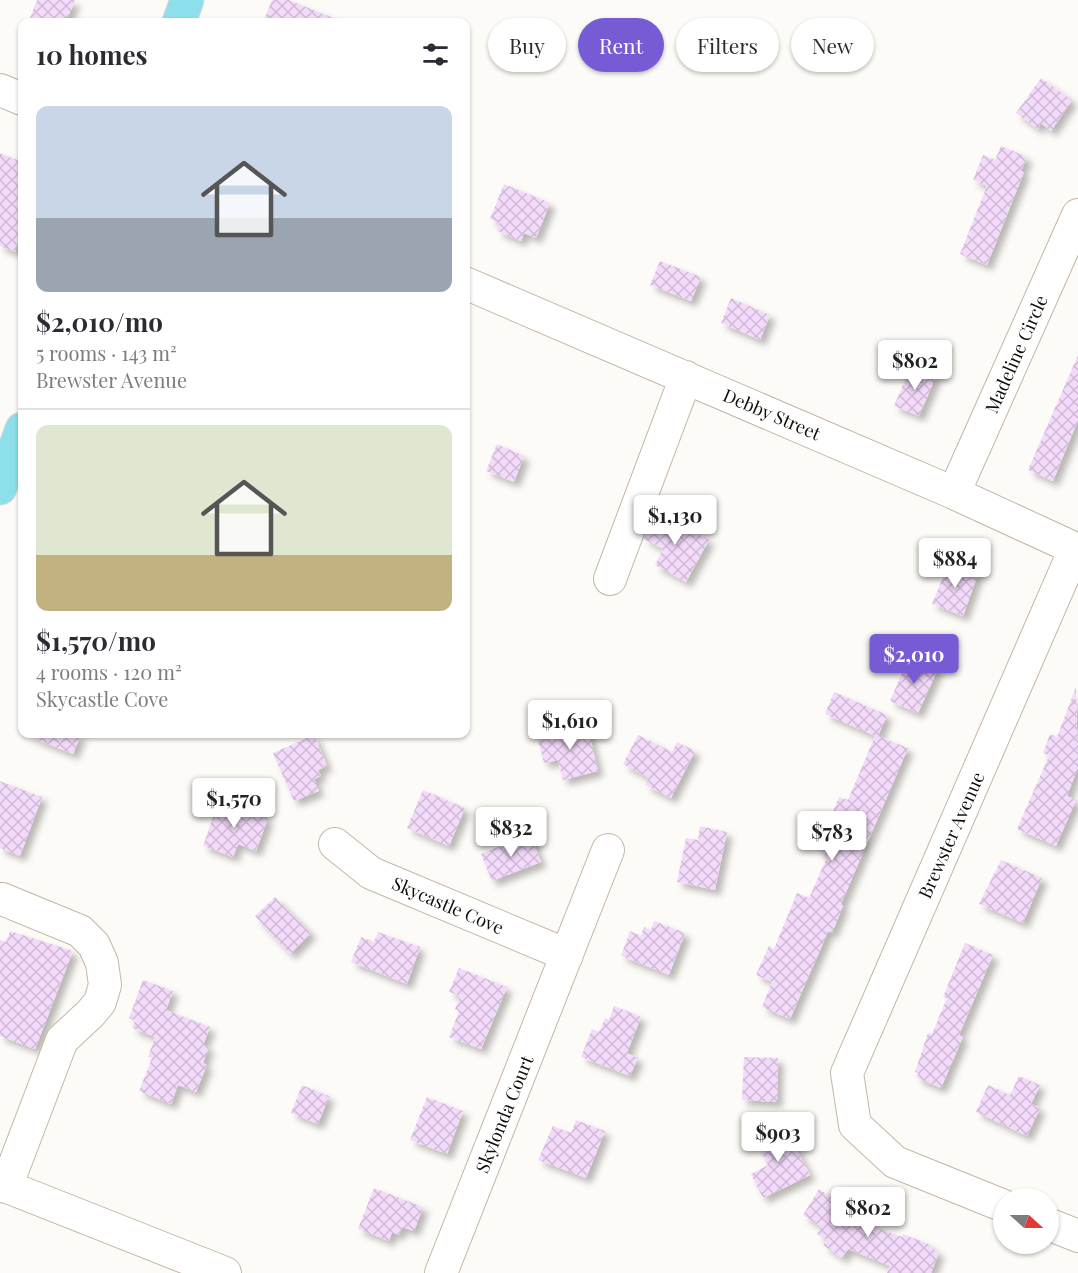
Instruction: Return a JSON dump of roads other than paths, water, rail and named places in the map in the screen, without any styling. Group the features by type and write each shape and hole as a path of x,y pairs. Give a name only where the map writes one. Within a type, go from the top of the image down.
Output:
{"main road":[{"path":"180,18 187,0"},
{"path":"0,488 18,440"}],"street":[{"path":"0,90 18,97"},
{"name":"Madeline Circle","path":"954,493 1078,215"},
{"name":"Debby Street","path":"470,285 954,493 1077,550"},
{"path":"610,579 686,377"},
{"name":"Brewster Avenue","path":"993,1202 895,1162 855,1125 847,1073 1077,550"},
{"name":"Skycastle Cove","path":"335,844 371,873 567,955"},
{"name":"Skylonda Court","path":"441,1273 608,850"},
{"path":"2,900 80,931 94,945 102,963 105,985 100,1002 92,1013 62,1040 3,1186 223,1273"},
{"path":"1059,1228 1078,1236"}]}
